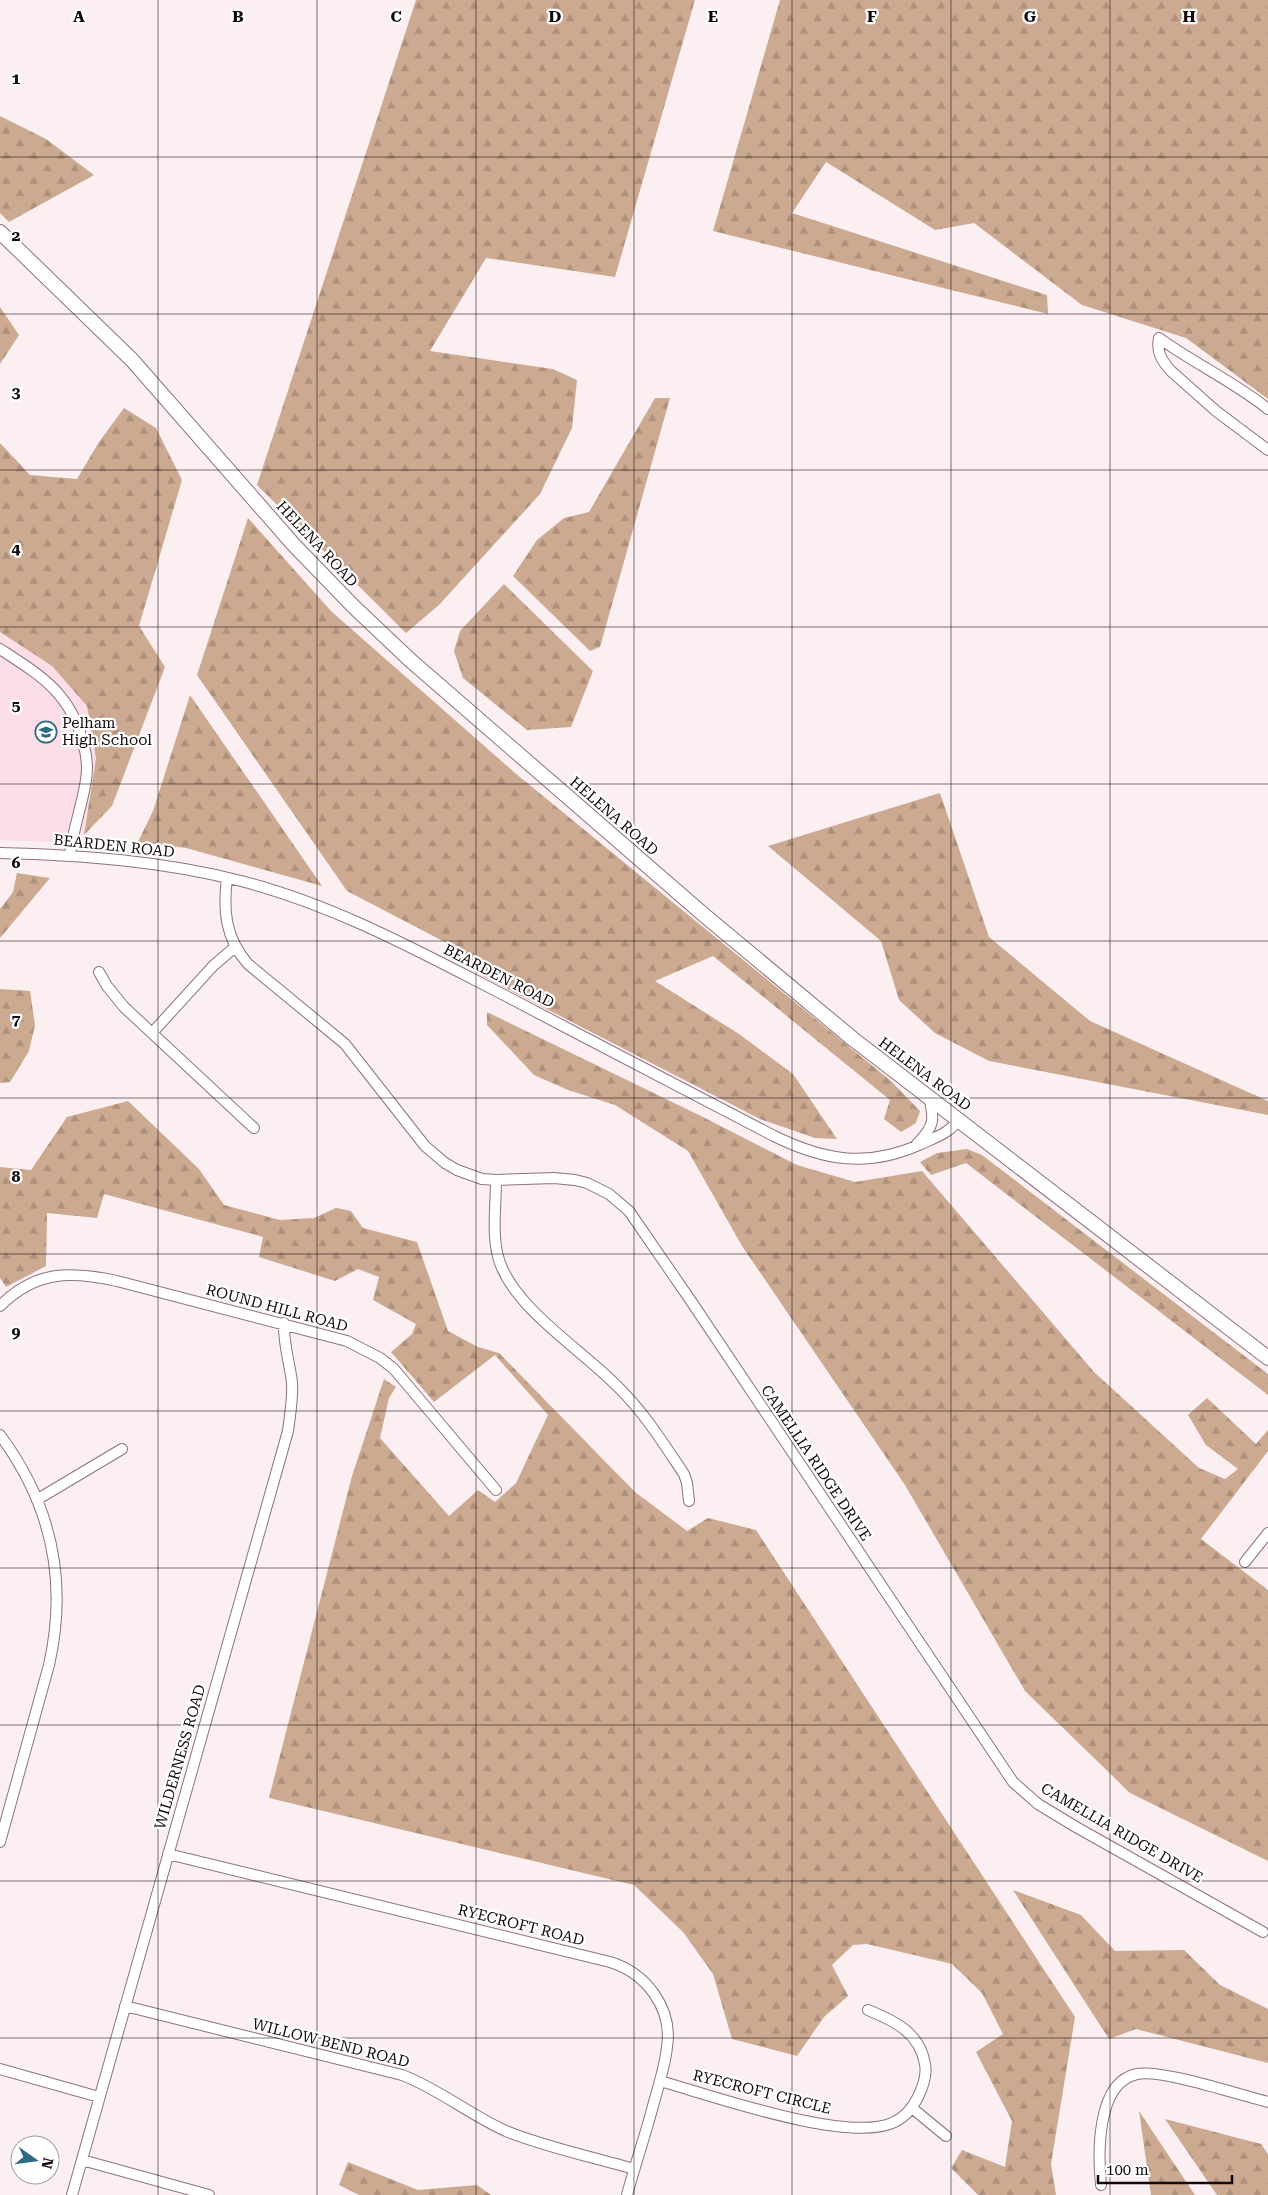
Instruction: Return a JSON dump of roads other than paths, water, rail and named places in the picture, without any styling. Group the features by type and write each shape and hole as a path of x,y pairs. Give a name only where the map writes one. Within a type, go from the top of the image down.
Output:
{"main road":[{"name":"HELENA ROAD","path":"0,232 132,360 260,508 325,578 382,634 551,784 853,1039 1268,1358"}],"street":[{"path":"1268,409 1244,390 1184,356 1159,338 1157,349 1171,371 1216,411 1268,450"},
{"path":"0,649 45,679 59,692 73,714 80,731 87,762 86,779 74,827 70,855"},
{"name":"BEARDEN ROAD","path":"0,853 70,855 140,861 194,870 227,878 258,886 312,905 413,948 792,1144 822,1155 855,1160 889,1156 913,1148 948,1131 959,1119"},
{"path":"152,1033 213,966 235,947 226,919 227,878"},
{"name":"CAMELLIA RIDGE DRIVE","path":"235,947 248,964 345,1044 433,1154 457,1170 482,1179 554,1178 575,1180 599,1188 619,1201 648,1236 1013,1782 1038,1804 1076,1827 1263,1932"},
{"path":"99,972 119,1001 254,1128"},
{"path":"913,1148 930,1129 933,1121 928,1096"},
{"path":"496,1180 496,1251 510,1285 529,1307 609,1378 643,1414 684,1474 689,1501"},
{"name":"ROUND HILL ROAD","path":"0,1306 22,1288 35,1281 57,1275 81,1274 117,1281 347,1341 380,1358 394,1369 496,1490"},
{"name":"WILDERNESS ROAD","path":"72,2195 288,1431 292,1407 292,1382 283,1336 284,1324"},
{"path":"0,1436 18,1460 38,1499 49,1534 56,1567 57,1605 53,1646 0,1842"},
{"path":"38,1499 122,1449"},
{"path":"1245,1562 1268,1534"},
{"name":"RYECROFT ROAD","path":"168,1854 621,1966 636,1974 651,1988 664,2013 668,2048 627,2195"},
{"name":"WILLOW BEND ROAD","path":"125,2006 402,2075 426,2085 477,2116 507,2131 634,2169"},
{"name":"RYECROFT CIRCLE","path":"660,2081 797,2119 840,2127 871,2128 883,2126 899,2120 912,2108 922,2089 926,2068 917,2041 903,2027 868,2010"},
{"path":"0,2069 99,2097"},
{"path":"1101,2186 1099,2144 1108,2104 1113,2092 1128,2078 1144,2073 1173,2077 1268,2102"},
{"path":"912,2108 946,2136"},
{"path":"82,2160 208,2195"}],"place":[{"name":"Pelham High School","path":"46,732"}]}
